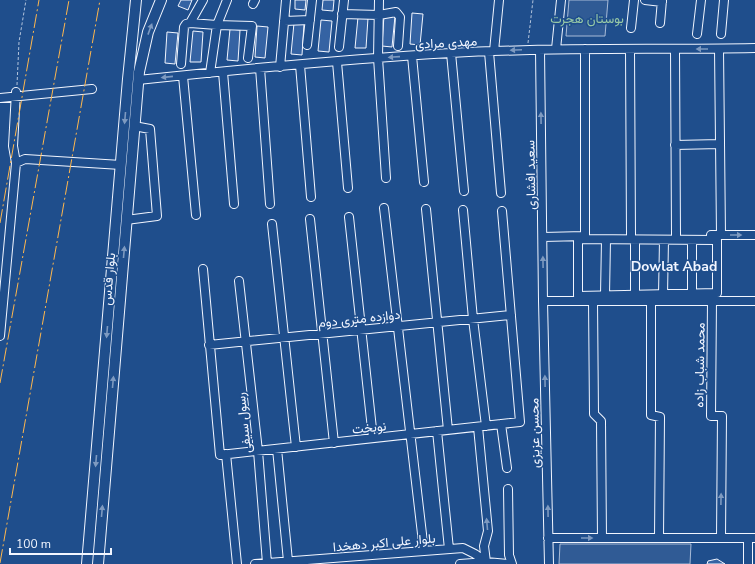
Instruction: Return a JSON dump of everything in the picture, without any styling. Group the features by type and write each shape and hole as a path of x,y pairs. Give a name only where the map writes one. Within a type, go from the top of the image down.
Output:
{"main road":[{"name":"بلوار قدس","path":"87,564 136,0"},
{"name":"بلوار قدس","path":"98,564 138,80 143,50 148,32 161,0"}],"street":[{"path":"190,23 203,0"},
{"path":"210,73 216,25 227,0"},
{"path":"280,67 286,0"},
{"path":"307,45 312,0"},
{"path":"339,47 344,0"},
{"path":"379,0 378,58 386,178"},
{"path":"499,0 492,52 502,193"},
{"path":"556,49 561,0"},
{"path":"631,28 634,0"},
{"path":"645,0 662,1 660,23"},
{"path":"697,34 701,0"},
{"path":"721,34 724,0"},
{"path":"342,14 379,15 396,12 400,17 398,46"},
{"path":"284,21 310,20"},
{"path":"181,64 184,27 186,24 190,23 252,26 248,58"},
{"name":"مهدی مرادی","path":"138,80 260,68 452,53 556,49 755,48"},
{"path":"584,49 585,236"},
{"path":"630,49 634,295"},
{"path":"675,49 676,236"},
{"path":"719,49 721,235"},
{"name":"سعید افشاری","path":"540,50 543,301"},
{"path":"452,53 464,191"},
{"path":"412,56 424,182"},
{"path":"336,62 348,188"},
{"path":"300,65 311,197"},
{"path":"260,68 270,204"},
{"path":"223,72 234,204"},
{"path":"183,76 196,215"},
{"path":"0,98 16,94 92,89"},
{"path":"0,336 16,163 13,146 16,94"},
{"path":"126,220 157,216 150,129 134,126"},
{"path":"675,144 720,144"},
{"path":"16,163 25,159 121,165"},
{"path":"384,208 424,551"},
{"path":"426,210 448,430"},
{"path":"463,210 482,426 488,531 484,546 486,562"},
{"path":"502,211 511,315"},
{"path":"349,217 373,438"},
{"path":"310,219 334,443"},
{"path":"272,224 296,447"},
{"path":"755,235 676,236 578,240 578,296 634,295 657,298 712,301 755,301"},
{"path":"543,237 585,236 664,240 717,240 717,293 593,301 543,301"},
{"path":"605,295 606,240"},
{"path":"659,538 660,417 651,416 657,298 664,240"},
{"path":"692,240 692,294"},
{"path":"203,269 210,345 237,564"},
{"name":"رسول سیفی","path":"239,282 258,451 267,563"},
{"name":"محسن عزیزی","path":"543,301 549,564"},
{"path":"593,301 594,414 601,421 602,538"},
{"name":"محمد شباب زاده","path":"712,301 711,416 722,416 721,538"},
{"name":"دوازده متری دوم","path":"210,345 511,315"},
{"name":"نوبخت","path":"223,455 520,422 511,315"},
{"path":"501,424 507,468"},
{"path":"437,431 450,549"},
{"path":"277,449 288,561"},
{"path":"508,489 509,555 512,564"},
{"path":"548,538 751,538 750,561"},
{"name":"بلوار علی اکبر دهخدا","path":"255,564 288,561 329,561 463,548 486,562"},
{"path":"460,564 486,562 508,564"}],"path":[{"path":"16,94 19,42 26,0"},
{"path":"527,50 533,0"}],"shaded area":[{"name":"بوستان هجرت","path":"569,0 608,0 605,36 566,36"},
{"path":"560,544 691,544 690,564 559,564"}],"building":[{"path":"181,0 192,0 188,10 178,6"},
{"path":"295,0 306,0 305,10 295,9"},
{"path":"323,0 334,0 333,11 322,10"},
{"path":"412,13 423,14 420,45 410,44"},
{"path":"384,15 395,16 392,47 382,46"},
{"path":"358,17 368,18 366,48 355,48"},
{"path":"321,20 332,21 329,52 318,51"},
{"path":"294,23 304,24 302,55 291,54"},
{"path":"257,26 268,27 265,58 255,57"},
{"path":"230,29 240,30 238,61 227,60"},
{"path":"193,31 203,32 201,62 190,62"},
{"path":"167,32 178,33 175,64 165,63"},
{"path":"717,559 725,564 707,564 708,561"}],"power":[{"path":"0,223 39,0"},
{"path":"0,383 69,0"},
{"path":"0,563 100,0"}],"district":[{"name":"Dowlat Abad","path":"674,266"}]}
